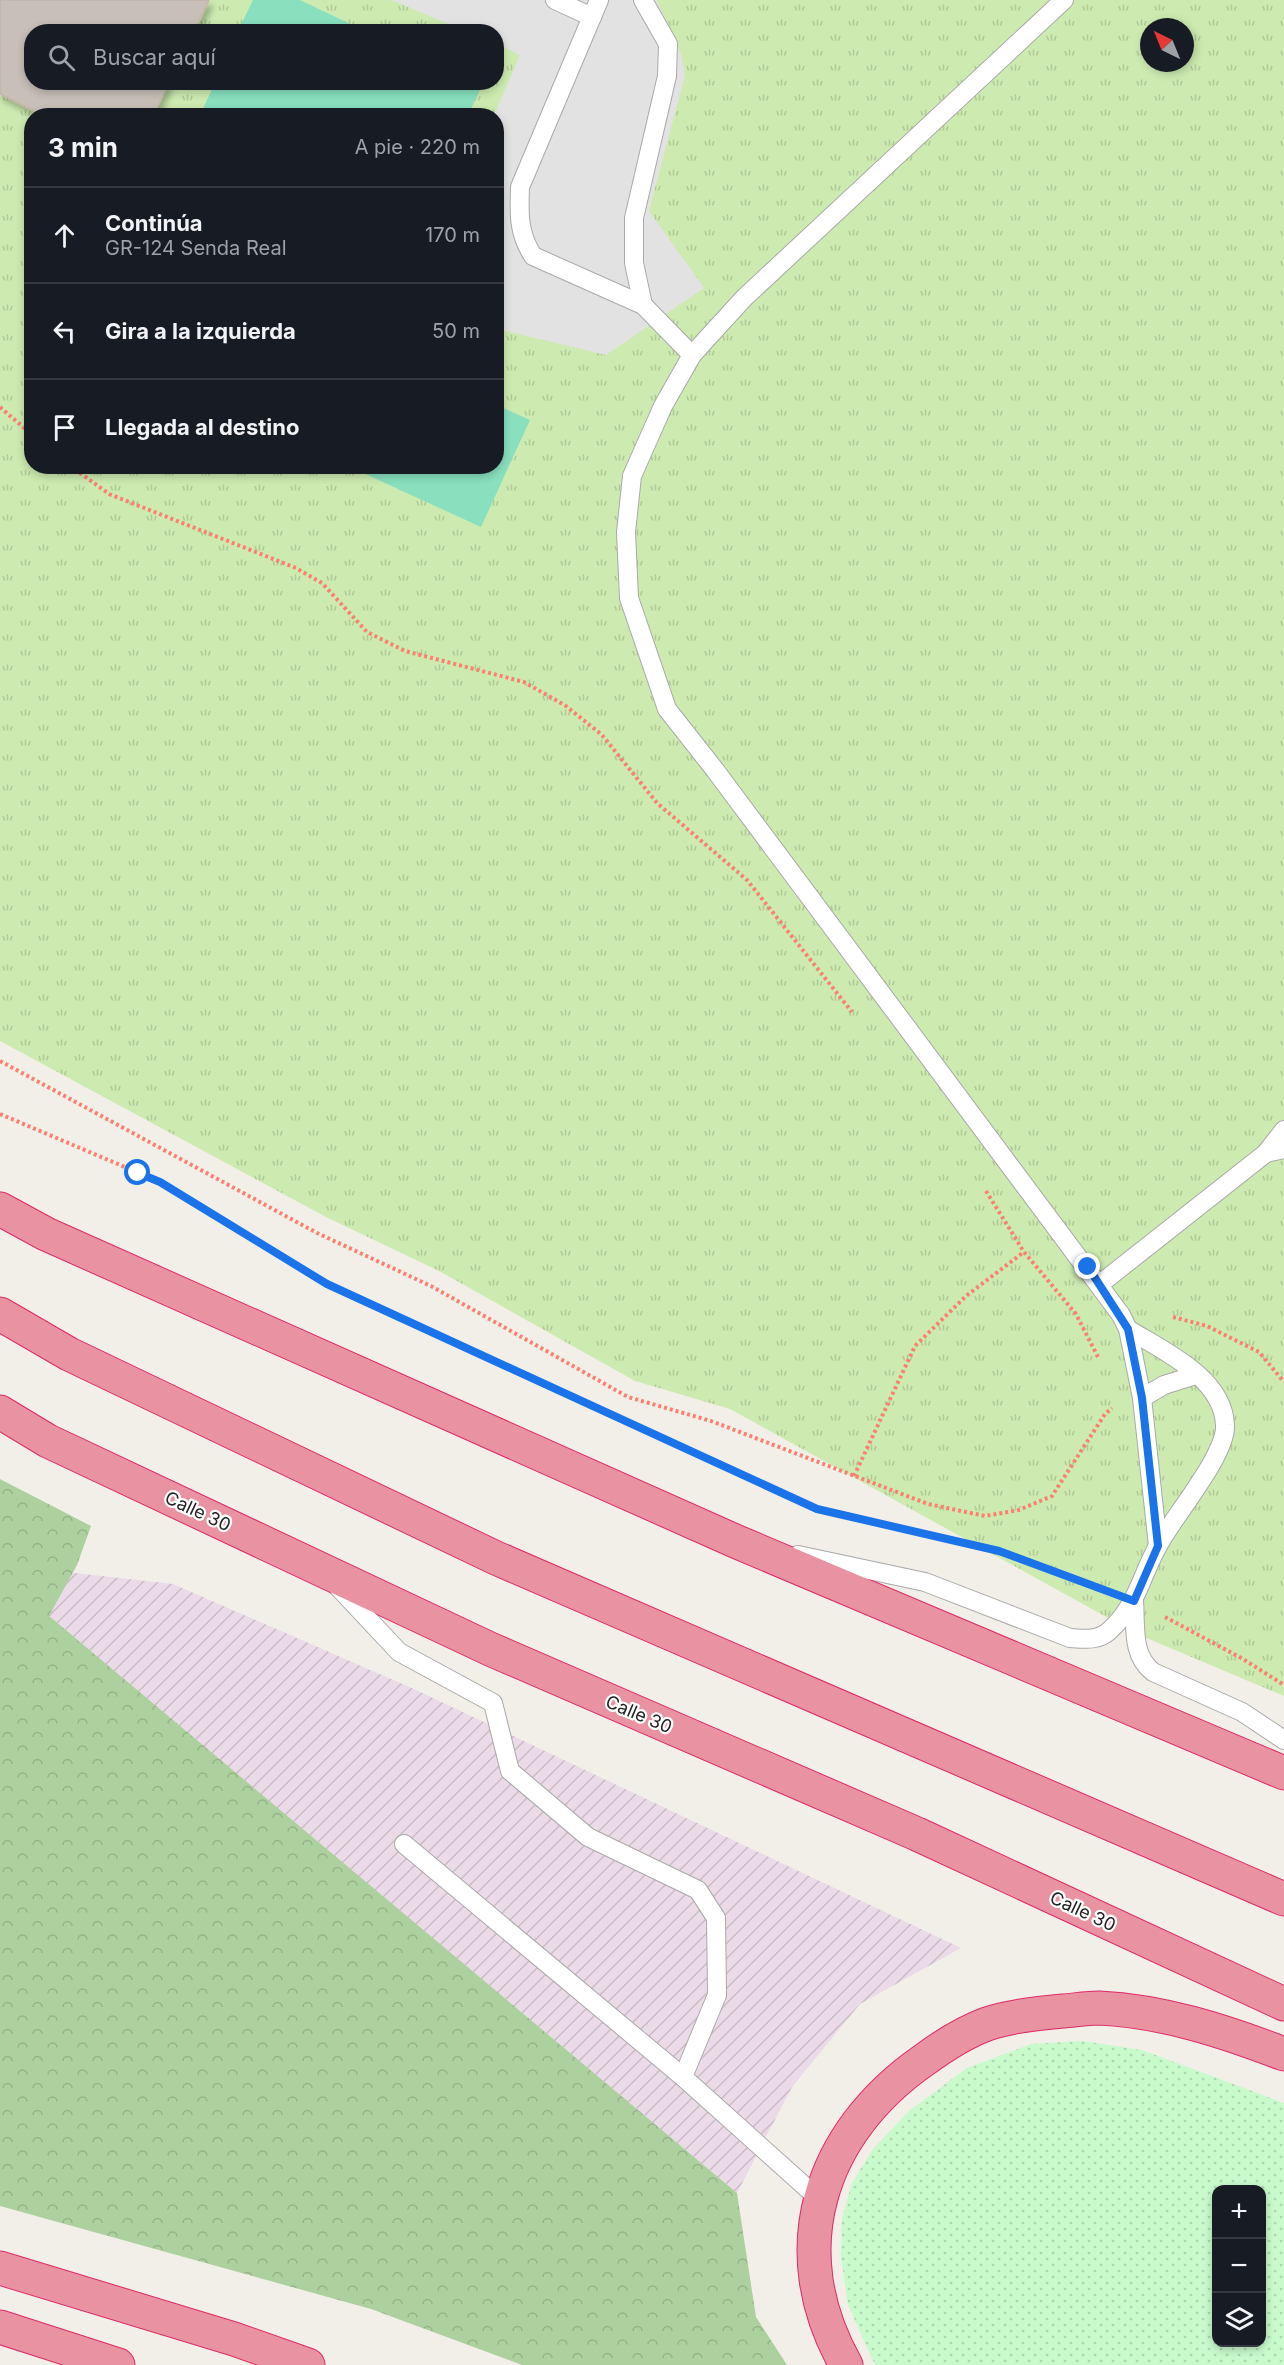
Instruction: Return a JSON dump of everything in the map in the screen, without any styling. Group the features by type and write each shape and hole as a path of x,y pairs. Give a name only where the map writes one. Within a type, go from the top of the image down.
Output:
{"highway":[{"path":"0,1209 46,1234 735,1541 1284,1773"},
{"path":"0,1314 69,1354 496,1557 1284,1899"},
{"name":"Calle 30","path":"0,1412 48,1441 490,1649 917,1834 1284,2004"},
{"path":"846,2365 829,2336 819,2290 814,2245 819,2199 836,2153 863,2115 895,2080 942,2047 987,2024 1040,2013 1099,2008 1190,2021 1284,2054"},
{"path":"0,2268 234,2339 308,2365"},
{"path":"0,2327 118,2365"}],"lane":[{"path":"555,0 596,8 520,187 519,221 523,241 533,256 643,305 692,355"},
{"path":"643,0 668,44 667,76 634,218 634,263 643,305"},
{"path":"735,1541 925,1582 1070,1638 1091,1640 1108,1632 1134,1601 1158,1546 1219,1450 1226,1426 1218,1398 1206,1382 1125,1322 1100,1284 667,709 629,598 626,532 632,476 663,405 692,355 744,298 1064,0"},
{"path":"1100,1284 1266,1153 1284,1130"},
{"path":"1266,1153 1284,1149"},
{"path":"1125,1322 1142,1398 1158,1546"},
{"path":"1142,1398 1164,1385 1196,1375"},
{"path":"322,1570 399,1652 493,1703 510,1771 588,1837 698,1890 716,1918 717,1995 683,2077"},
{"path":"1134,1601 1137,1650 1143,1665 1153,1672 1242,1712 1284,1740"},
{"path":"405,1844 683,2077 819,2199"}],"path":[{"path":"0,407 24,428"},
{"path":"81,474 109,494 296,568 322,583 368,632 405,651 524,682 566,706 602,735 657,803 747,880 855,1015"},
{"path":"0,1061 317,1233 432,1287 628,1397 711,1422 928,1504 985,1516 1019,1510 1052,1496 1105,1414 1121,1400 1142,1398"},
{"path":"0,1114 160,1182 327,1284 817,1509 999,1551 1134,1601 1243,1659 1284,1685"},
{"path":"981,1184 1024,1252 1076,1314 1101,1362"},
{"path":"854,1476 915,1346 966,1296 1024,1252"},
{"path":"1125,1322 1175,1317 1207,1326 1259,1352 1284,1382"}],"shaded area":[{"path":"391,0 657,0 681,54 685,75 649,211 704,288 606,355 504,331 504,108 497,108 520,55 504,47 504,24 449,24"},
{"path":"66,1572 173,1584 414,1689 961,1948 860,2004 792,2087 737,2193 48,1616"}],"green space":[{"path":"0,0 1284,0 1284,1696 1137,1634 730,1409 635,1381 439,1271 326,1217 0,1041"},
{"path":"253,0 300,0 350,24 241,24"},
{"path":"212,90 480,90 471,108 203,108"},
{"path":"504,408 530,420 481,527 365,474 504,474"},
{"path":"0,1479 91,1526 77,1565 49,1616 737,2193 756,2317 787,2365 522,2365 371,2309 0,2206"},
{"path":"1082,2041 1142,2050 1284,2103 1284,2365 875,2365 848,2305 841,2257 842,2218 852,2183 873,2149 909,2111 967,2068 1031,2044"}],"building":[{"path":"0,0 209,0 198,24 24,24 24,90 165,90 157,108 29,108 0,94"}],"route":[{"path":"138,1173 160,1182 327,1284 817,1509 999,1551 1134,1601 1158,1546 1152,1472 1142,1398 1128,1329 1088,1267"}]}
